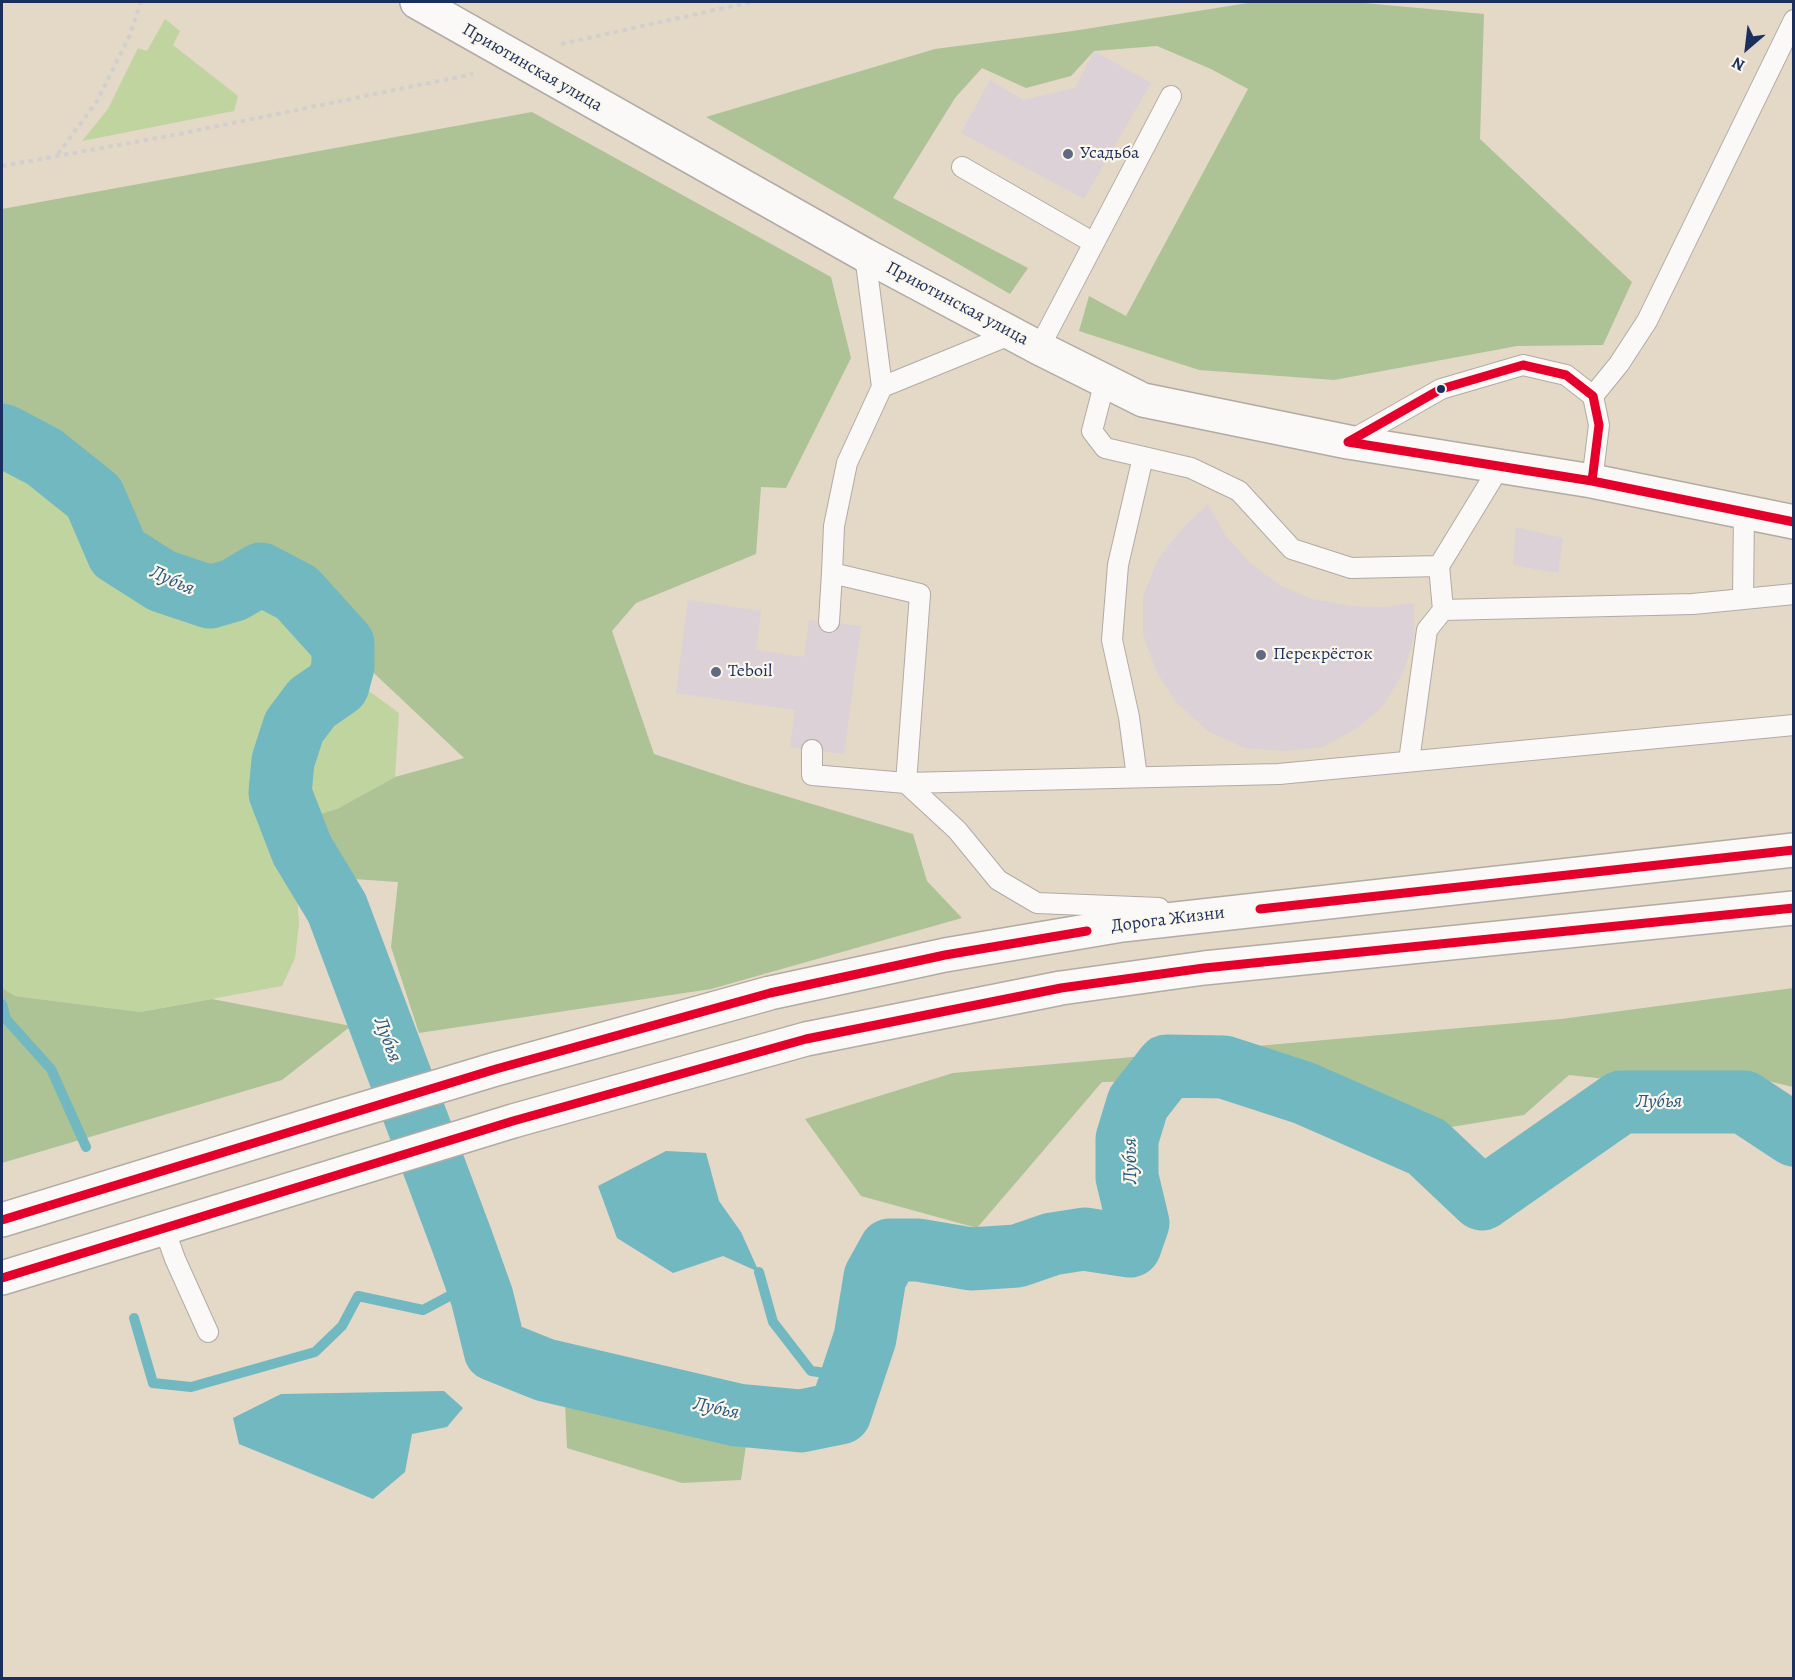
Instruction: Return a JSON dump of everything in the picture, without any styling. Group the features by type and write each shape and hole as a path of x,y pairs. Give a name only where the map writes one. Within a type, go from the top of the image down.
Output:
{"main road":[{"name":"Приютинская улица","path":"417,2 865,255 1143,400 1348,442 1592,481 1794,522"},
{"name":"Дорога Жизни","path":"2,1221 496,1069 770,993 945,955 1122,925 1794,850"},
{"path":"2,1278 513,1121 806,1039 1061,988 1204,968 1794,908"}],"lane":[{"path":"1593,396 1619,364 1647,321 1794,20"},
{"path":"882,387 1026,341 1094,243 1171,96"},
{"path":"962,167 1094,243"},
{"path":"829,622 834,526 847,463 882,387 865,255"},
{"path":"1348,442 1441,389 1522,366 1566,375 1593,396 1599,425 1592,481"},
{"path":"1105,381 1092,430 1105,448 1191,468 1239,491 1292,549 1351,568 1439,566"},
{"path":"1137,777 1129,717 1112,640 1118,565 1143,457"},
{"path":"1409,761 1427,630 1443,610 1439,566 1500,466"},
{"path":"1743,599 1744,512"},
{"path":"832,573 920,594 906,783"},
{"path":"1443,610 1693,604 1794,594"},
{"path":"812,750 812,775 906,783 1280,774 1794,725"},
{"path":"906,783 957,830 998,880 1037,903 1236,912"},
{"path":"164,1228 175,1259 208,1332"}],"path":[{"path":"58,154 97,101 129,37 141,2"},
{"path":"559,45 567,41 751,2"},
{"path":"2,166 58,154 174,135 483,72"}],"green space":[{"path":"1254,2 1353,2 1484,14 1480,139 1632,282 1603,345 1517,346 1334,380 1199,370 1079,331 1089,296 1126,316 1248,89 1211,69 1157,46 1094,51 1071,76 1026,88 982,68 955,98 893,198 1028,268 1010,294 706,117 935,49 1073,31"},
{"path":"165,19 180,31 173,45 238,96 234,111 82,141 108,109 138,48 147,51"},
{"path":"532,112 831,277 851,358 786,488 761,487 756,554 636,603 612,631 654,754 745,784 913,834 927,881 962,918 711,989 419,1033 391,947 398,882 295,875 292,822 337,809 395,777 464,758 343,644 297,593 261,574 234,590 210,597 162,581 118,553 94,497 44,457 2,435 2,209"},
{"path":"2,435 44,457 94,497 119,553 234,590 261,574 297,593 343,644 358,683 399,713 395,777 337,809 292,822 299,924 295,958 282,986 140,1012 15,996 2,988"},
{"path":"2,988 15,996 140,1012 212,999 351,1026 282,1080 2,1163"},
{"path":"1793,988 1793,1087 1743,1075 1624,1081 1569,1075 1524,1115 1439,1129 1206,1081 1102,1082 977,1228 861,1196 805,1119 953,1073 1561,1019"},
{"path":"565,1402 747,1438 741,1480 682,1483 567,1448"}],"water":[{"path":"666,1151 706,1153 719,1201 741,1232 759,1272 723,1256 673,1273 617,1238 598,1186"},
{"path":"444,1391 463,1408 447,1427 412,1434 405,1472 373,1499 239,1444 233,1418 281,1394"}],"building":[{"path":"1094,51 1151,83 1084,199 961,133 990,80 1023,100 1075,88"},
{"path":"1208,504 1225,535 1249,562 1279,585 1312,599 1352,606 1385,607 1414,603 1414,637 1404,671 1383,706 1356,729 1323,747 1285,751 1245,748 1209,732 1177,703 1156,671 1143,634 1143,597 1158,559 1183,528"},
{"path":"1516,527 1563,538 1558,573 1513,565"},
{"path":"688,600 761,611 756,650 804,657 809,620 861,626 844,754 790,747 795,710 676,693"}],"waterway":[{"name":"Лубья","path":"2,435 44,457 94,497 118,553 162,581 210,597 234,590 261,574 297,593 343,644 343,666 338,685 312,703 294,727 283,761 280,793 302,850 337,908 462,1241 482,1297 495,1350 545,1370 737,1415 801,1421 840,1413 865,1338 875,1277 890,1250 918,1250 971,1259 1017,1256 1052,1244 1084,1239 1130,1246 1138,1223 1127,1177 1127,1139 1138,1103 1167,1066 1224,1067 1304,1093 1427,1147 1482,1199 1621,1102 1744,1102 1794,1135"},
{"path":"2,1004 6,1019 51,1069 86,1147"},
{"path":"759,1272 773,1322 811,1371 833,1374 840,1413"},
{"path":"134,1318 153,1383 191,1387 315,1352 342,1326 358,1296 423,1310 457,1292 482,1297"}],"transit line":[{"path":"1348,442 1441,389 1523,365 1566,375 1593,396 1599,425 1592,481"},
{"path":"1348,442 1592,481 1794,522"},
{"path":"1260,909 1794,850"},
{"path":"2,1278 513,1121 806,1039 1061,988 1204,968 1794,908"},
{"path":"2,1220 496,1069 770,993 945,955 1087,931"}],"place":[{"name":"Усадьба","path":"1068,154"},
{"name":"Перекрёсток","path":"1261,655"},
{"name":"Teboil","path":"716,672"}]}
